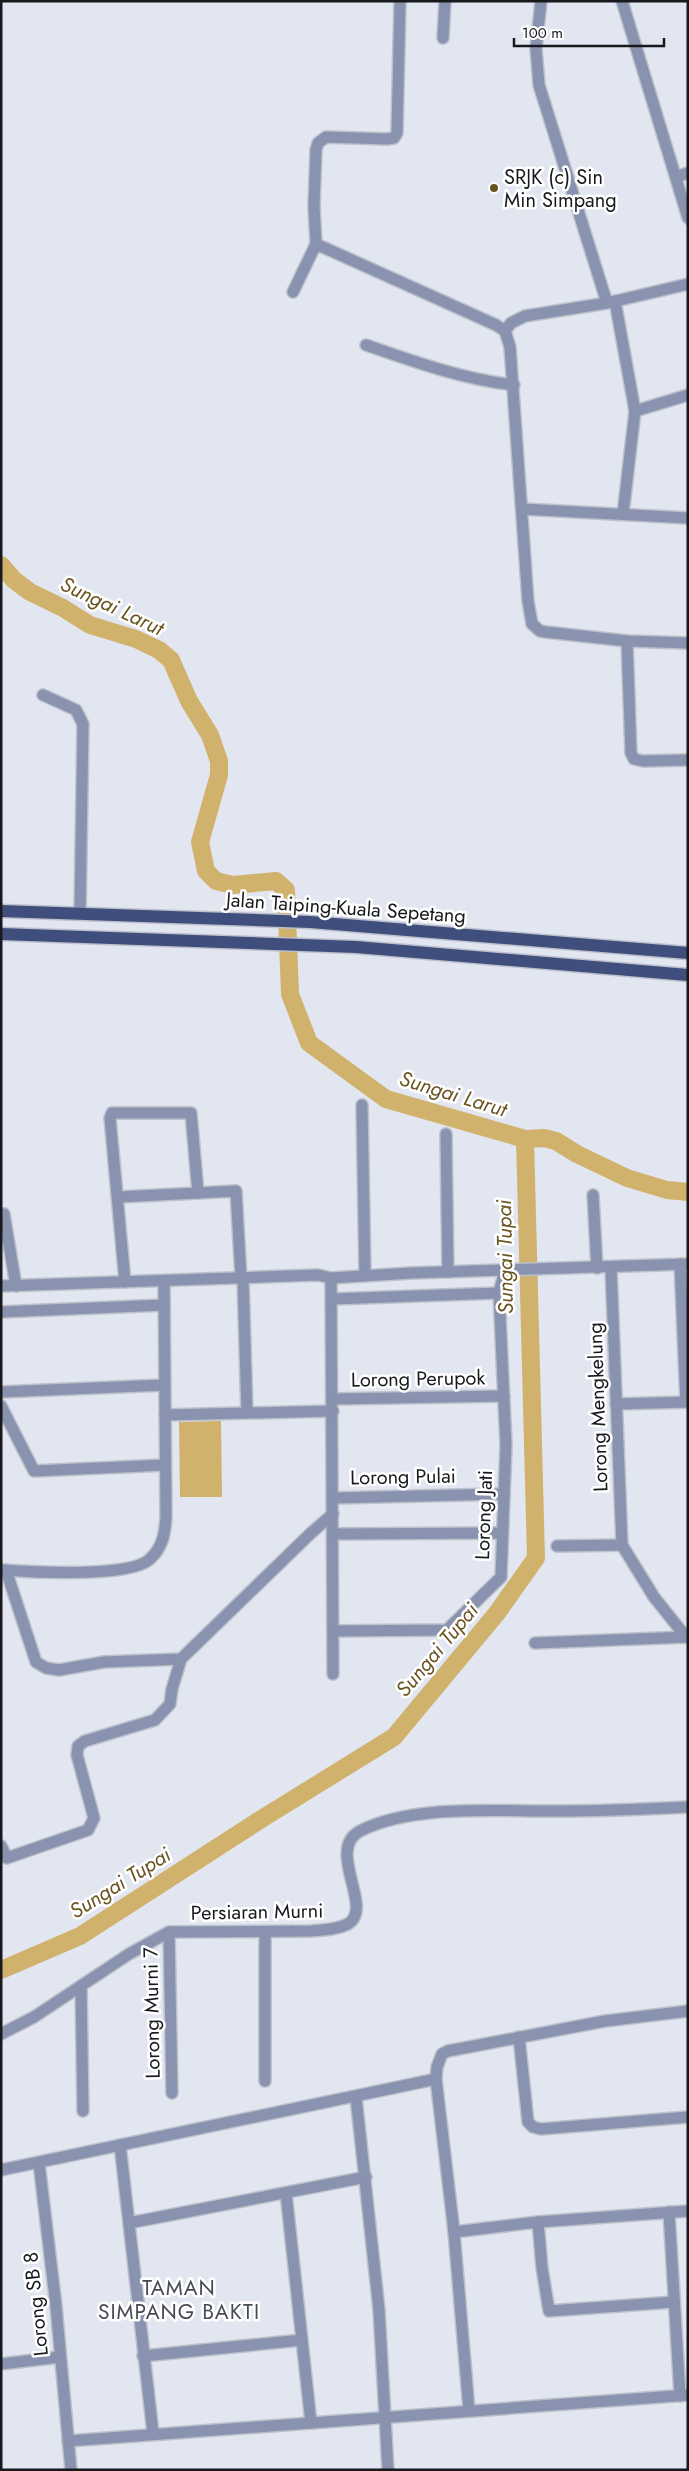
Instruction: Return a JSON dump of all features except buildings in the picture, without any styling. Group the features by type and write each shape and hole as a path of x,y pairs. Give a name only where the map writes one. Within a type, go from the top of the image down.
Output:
{"main road":[{"name":"Jalan Taiping-Kuala Sepetang","path":"1,910 310,922 688,953"},
{"name":"Jalan Taiping-Kuala Sepetang","path":"1,934 310,944 688,975"}],"street":[{"path":"293,292 316,244 314,206 316,150 318,143 326,137 387,139 394,138 396,133 400,1"},
{"path":"443,38 445,1"},
{"path":"541,1 536,49 539,85 611,302 634,411 623,514"},
{"path":"622,1 688,218"},
{"path":"676,177 688,173"},
{"path":"316,244 365,264 496,325 505,331 510,347 514,385 528,601 532,624 535,628 546,632 627,641 688,643"},
{"path":"505,331 511,323 525,316 611,302 688,284"},
{"path":"366,345 427,366 480,381 514,385"},
{"path":"634,411 688,395"},
{"path":"522,509 688,518"},
{"path":"627,641 631,753 634,759 643,761 688,760"},
{"path":"43,695 76,710 83,724 80,913"},
{"path":"362,1105 365,1275"},
{"path":"125,1282 119,1198 110,1118 112,1113 190,1113 198,1193"},
{"path":"446,1134 448,1272"},
{"path":"119,1198 236,1191 242,1278 247,1413"},
{"path":"593,1195 596,1268"},
{"path":"4,1214 16,1286"},
{"path":"1,1286 318,1275 331,1278 365,1275 684,1264 687,1402 616,1404"},
{"name":"Lorong Mengkelung","path":"611,1268 622,1545"},
{"name":"Lorong Jati","path":"333,1630 446,1630 501,1577 506,1445 499,1293 511,1270"},
{"path":"331,1278 333,1674"},
{"path":"164,1281 166,1517 164,1536 158,1550 149,1560 130,1569 111,1571 4,1570 36,1662 46,1668 59,1670 104,1662 181,1658"},
{"path":"332,1299 499,1293"},
{"path":"1,1312 164,1304"},
{"path":"1,1392 164,1385"},
{"name":"Lorong Perupok","path":"333,1399 504,1396"},
{"path":"1,1406 34,1471 165,1465"},
{"path":"165,1415 333,1411"},
{"name":"Lorong Pulai","path":"333,1498 504,1494"},
{"path":"1,1846 7,1858 88,1830 94,1818 77,1755 78,1746 85,1741 155,1720 170,1704 172,1689 181,1658 333,1514"},
{"path":"333,1534 502,1534"},
{"path":"557,1546 622,1545 654,1597 687,1637"},
{"path":"535,1643 687,1637"},
{"name":"Persiaran Murni","path":"1,2034 34,2017 128,1954 169,1932 265,1932 334,1929 349,1923 356,1914 356,1904 347,1860 348,1844 353,1836 362,1830 402,1815 454,1812 581,1811 688,1807"},
{"name":"Lorong Murni 7","path":"169,1932 172,2093"},
{"path":"265,1932 265,2081"},
{"path":"81,1986 83,2111"},
{"path":"468,2410 454,2232 436,2079 442,2054 448,2051 519,2037 605,2022 688,2011"},
{"path":"519,2037 528,2122 533,2127 541,2129 688,2117"},
{"path":"1,2170 436,2079"},
{"path":"356,2097 380,2319 388,2470"},
{"path":"120,2145 153,2434"},
{"name":"Lorong SB 8","path":"39,2163 71,2470"},
{"path":"130,2223 366,2177"},
{"path":"286,2193 311,2423"},
{"path":"454,2232 538,2222 688,2211"},
{"path":"68,2441 684,2395 674,2302 670,2212"},
{"path":"538,2222 542,2268 549,2311 674,2302"},
{"path":"144,2356 302,2340"},
{"path":"1,2364 60,2357"}],"shaded area":[{"path":"221,1421 222,1497 180,1497 179,1422"}],"waterway":[{"name":"Sungai Larut","path":"1,565 14,580 30,592 63,608 90,625 136,639 159,650 171,660 189,701 210,735 219,761 219,775 200,842 206,871 216,881 233,885 276,881 286,890 290,994 309,1043 386,1099 525,1139 544,1138 556,1141 577,1154 627,1178 667,1190 688,1192"},
{"name":"Sungai Tupai","path":"1,1970 80,1936 263,1818 394,1737 497,1613 536,1558 525,1139"}],"place":[{"name":"SRJK (c) Sin Min Simpang","path":"494,188"}],"district":[{"name":"TAMAN SIMPANG BAKTI","path":"179,2300"}]}
